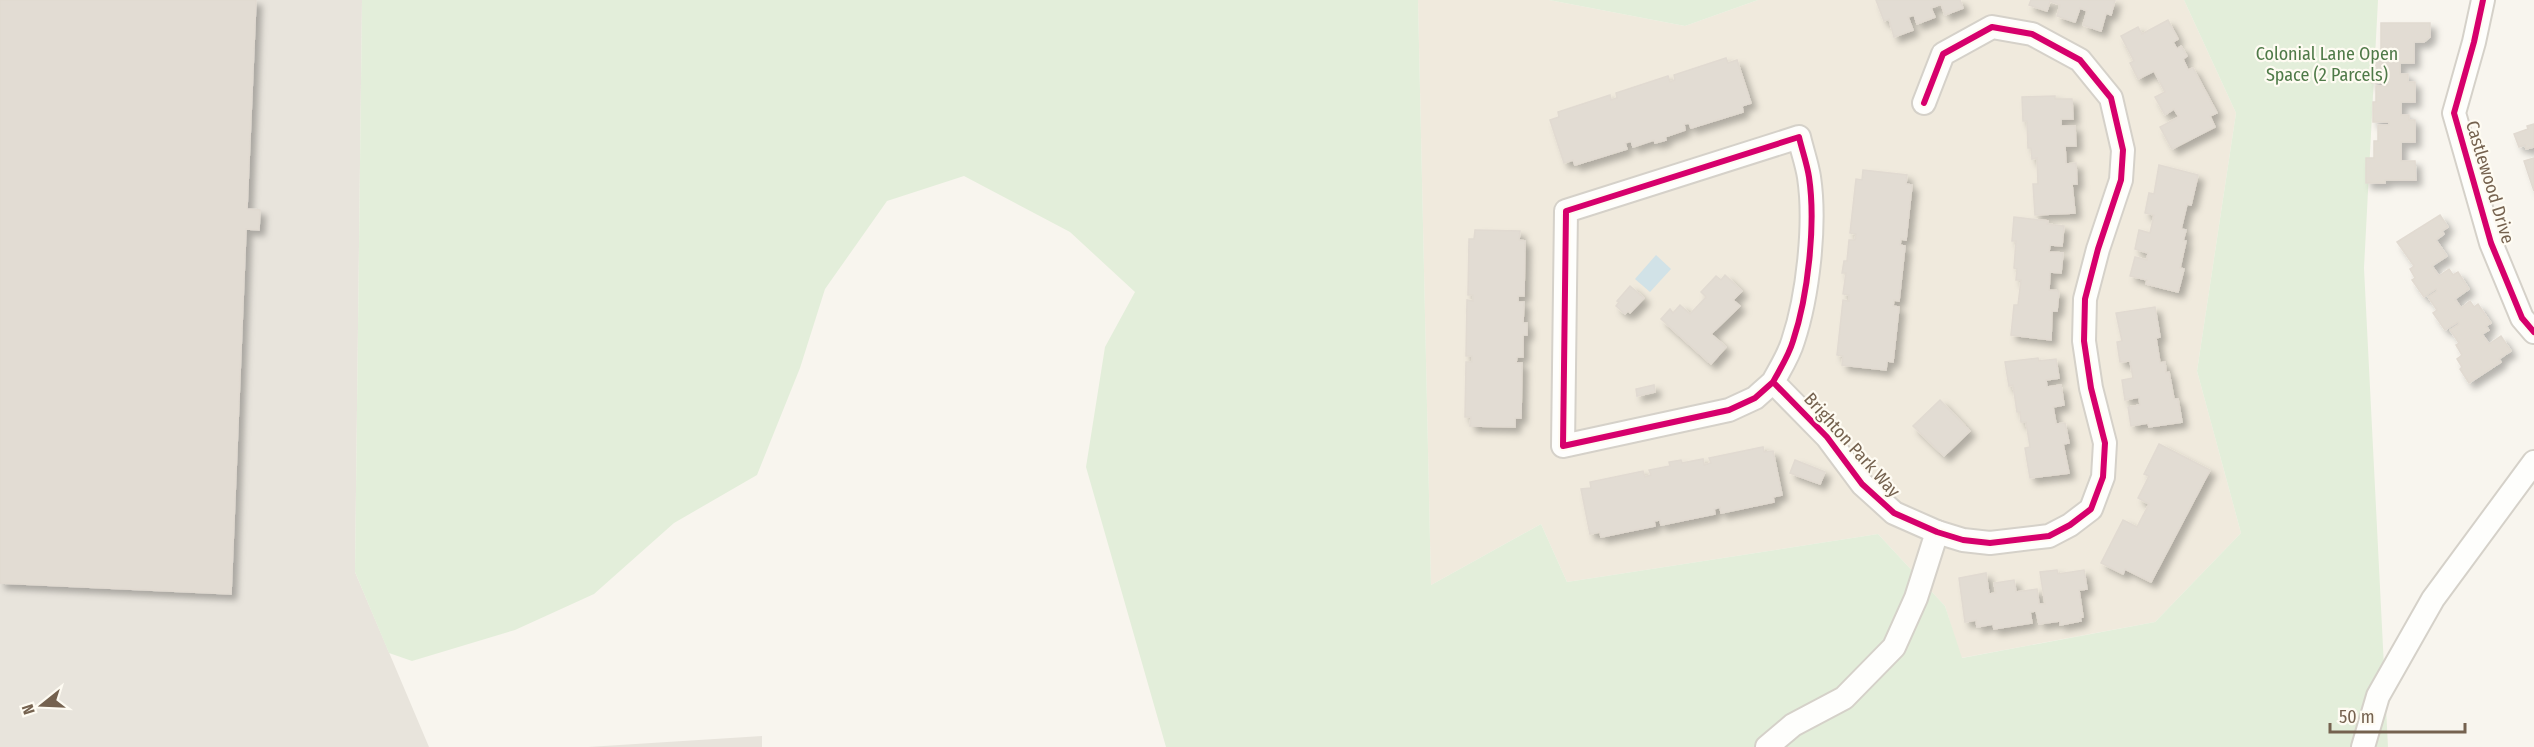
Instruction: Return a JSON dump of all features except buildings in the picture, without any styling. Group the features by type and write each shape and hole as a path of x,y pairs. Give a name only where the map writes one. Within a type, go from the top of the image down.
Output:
{"street":[{"name":"Castlewood Drive","path":"2483,0 2454,113 2491,243 2522,318 2534,332"},
{"name":"Brighton Park Way","path":"1773,382 1827,437 1862,484 1894,513 1938,532 1963,540 1990,543 2049,536 2070,525 2091,508 2103,477 2104,443 2091,388 2084,340 2085,299 2098,249 2121,180 2123,150 2111,98 2080,60 2032,34 1992,27 1943,54 1924,103"},
{"path":"1799,137 1809,176 1812,216 1807,267 1801,312 1792,344 1773,382 1755,398 1730,410 1563,446 1566,212 1799,137"},
{"path":"2363,747 2378,696 2433,598 2534,462"},
{"path":"1767,747 1793,725 1845,698 1894,647 1916,598 1938,532"}],"shaded area":[{"path":"0,0 362,0 355,572 429,747 0,747"},
{"path":"1418,0 1549,0 1685,26 1758,0 2184,0 2236,113 2197,371 2241,533 2155,622 1961,658 1945,606 1878,534 1567,582 1541,524 1431,585"},
{"path":"1656,255 1671,269 1650,292 1635,279"},
{"path":"762,736 762,747 588,747"}],"green space":[{"name":"Colonial Lane Open Space (2 Parcels)","path":"362,0 1418,0 1431,585 1541,524 1567,582 1878,534 1945,606 1962,658 2155,622 2241,533 2197,371 2236,113 2184,0 2378,0 2364,268 2388,747 1166,747 1086,467 1105,347 1135,292 1070,232 964,176 887,201 825,289 800,368 757,475 674,523 594,594 515,630 412,661 389,653 355,572"},
{"path":"1549,0 1758,0 1685,26"}],"cycle path":[{"path":"2483,0 2454,113 2491,243 2522,318 2534,332"},
{"path":"1773,382 1755,398 1729,410 1563,446 1566,211 1799,137 1808,172 1811,196 1809,260 1803,303 1793,341 1773,382 1827,437 1862,484 1894,513 1937,532 1963,540 1990,543 2049,536 2070,525 2091,509 2103,477 2105,443 2091,388 2084,341 2085,299 2098,249 2121,180 2123,150 2111,98 2080,60 2032,34 1992,27 1943,54 1924,103"}]}
